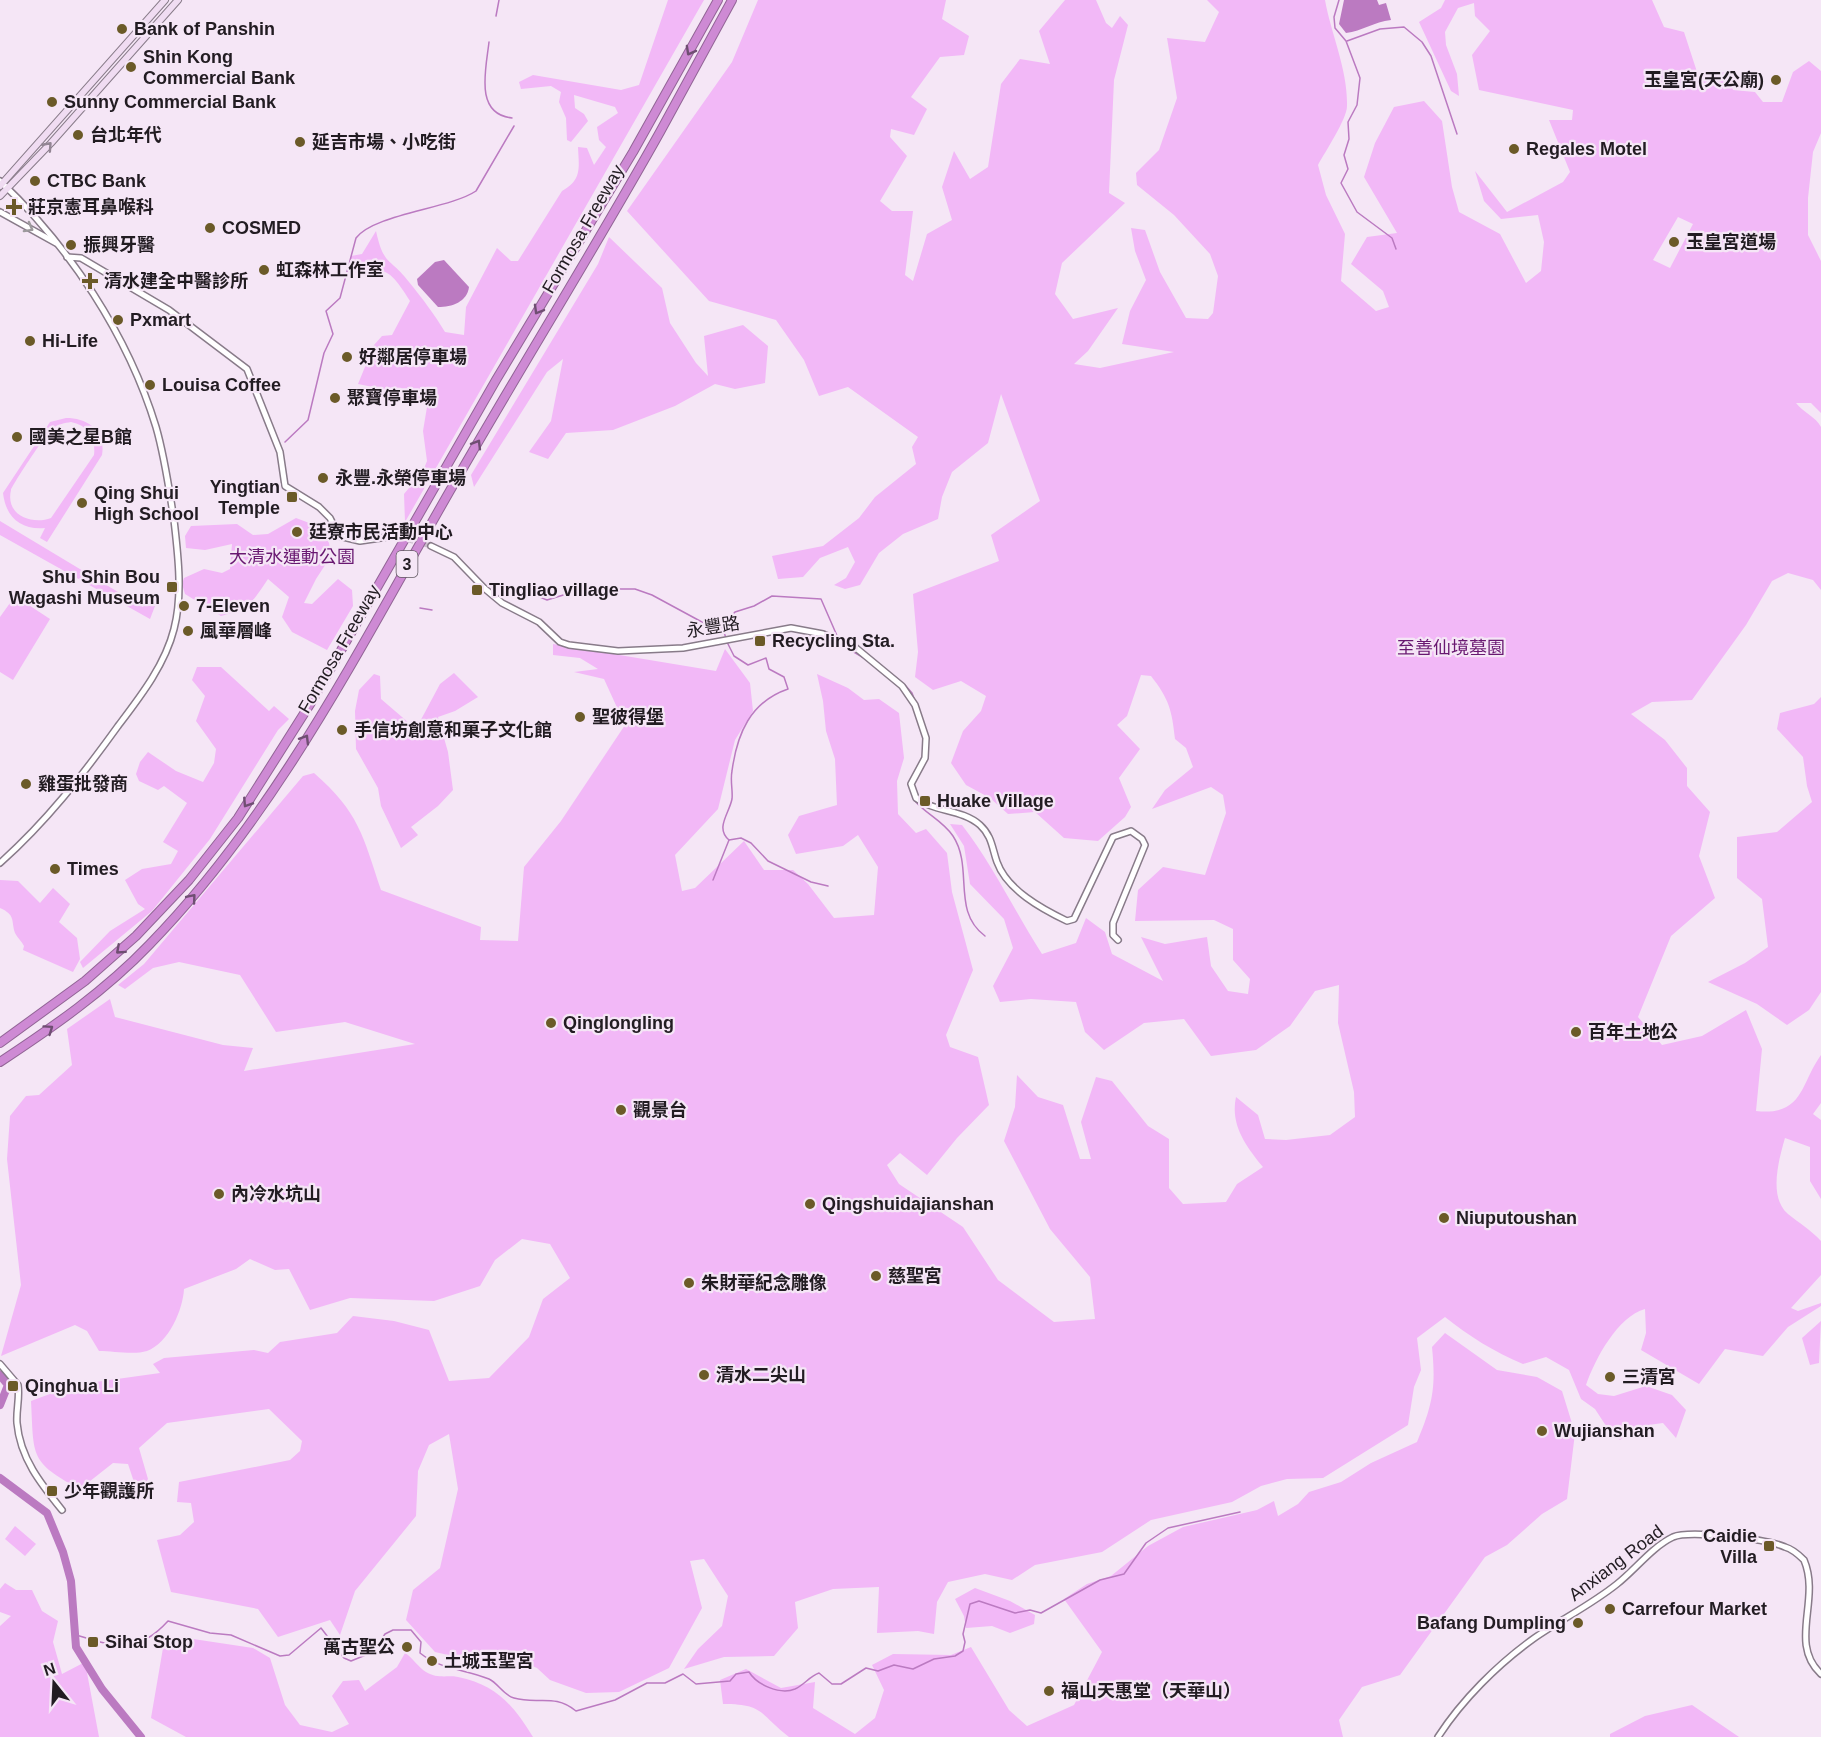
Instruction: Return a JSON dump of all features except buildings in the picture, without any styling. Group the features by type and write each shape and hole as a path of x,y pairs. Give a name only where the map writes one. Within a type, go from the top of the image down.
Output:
{"highway":[{"name":"Formosa Freeway","path":"0,1043 85,981 136,936 189,880 238,818 312,701 502,371 633,152 718,0"},
{"name":"Formosa Freeway","path":"0,1062 78,1008 147,947 188,902 248,826 297,752 370,629 659,134 732,0"}],"main road":[{"path":"0,196 3,185 165,0"},
{"path":"3,185 178,0"}],"street":[{"path":"0,863 65,798 137,702 164,657 174,628 179,568 169,485 155,425 141,386 120,344 67,257 43,223 3,185"},
{"path":"0,212 58,244"},
{"path":"67,257 81,258 161,305 240,362 253,379 280,452 285,486 319,507 330,518 339,536 360,541 394,536"},
{"name":"永豐路","path":"431,546 454,557 483,588 502,603 539,622 560,642 569,645 618,651 711,644 791,628 823,634 848,645 881,666 902,686 915,705 926,738 925,758 911,784 912,791 919,801 952,812 980,825 995,847 997,864 1017,889 1041,909 1067,921 1074,919 1113,837 1131,831 1142,839 1145,845 1113,923 1113,934 1118,940"},
{"path":"0,1364 18,1385 17,1422 21,1444 32,1471 62,1510"},
{"name":"Anxiang Road","path":"1438,1737 1460,1706 1513,1654 1617,1585 1671,1538 1686,1535 1767,1541 1788,1548 1803,1559 1816,1579"},
{"path":"1815,1622 1808,1648 1811,1662 1821,1674"}],"green space":[{"path":"668,0 704,0 405,522 404,494 423,471 427,461 423,431 427,407 408,394 358,384 374,345 382,336 392,335 410,301 397,282 385,272 370,269 347,275 351,256 362,254 376,231 382,251 388,261 414,288 445,332 464,335 466,307 497,248 511,261 518,261 562,191 576,178 579,167 578,147 587,148 594,165 606,147 599,140 597,127 618,113 615,107 574,95 575,108 584,114 588,121 571,142 567,140 566,118 559,102 561,92 551,86 521,89 519,82 533,75 621,90 639,85"},
{"name":"至善仙境墓園","path":"758,0 946,0 942,19 969,36 964,55 940,57 911,97 927,109 914,135 891,129 890,137 907,156 880,201 892,211 913,211 905,275 913,281 927,234 952,220 942,187 954,151 970,179 988,167 1001,84 1020,59 1050,64 1039,31 1065,0 1096,0 1106,23 1112,28 1120,16 1128,25 1114,80 1109,193 1125,203 1062,263 1055,294 1073,319 1118,308 1088,351 1074,364 1100,368 1174,352 1122,344 1130,311 1146,280 1135,251 1131,228 1145,230 1160,272 1186,318 1208,319 1213,313 1218,276 1210,254 1174,215 1137,185 1136,173 1159,150 1177,98 1167,38 1205,42 1219,12 1207,0 1325,0 1345,79 1347,106 1340,127 1318,165 1326,195 1345,234 1341,281 1376,311 1389,307 1383,291 1351,264 1367,237 1397,233 1364,177 1375,143 1394,107 1424,101 1442,121 1452,187 1459,212 1500,234 1526,283 1541,271 1544,242 1538,215 1501,219 1484,201 1475,171 1507,212 1563,182 1570,172 1549,120 1572,120 1573,110 1479,90 1472,55 1490,31 1475,16 1474,3 1458,8 1445,32 1446,45 1457,74 1459,96 1451,91 1419,22 1441,8 1445,0 1652,0 1664,27 1684,32 1698,75 1727,72 1733,90 1755,92 1763,102 1782,102 1793,72 1809,61 1821,71 1821,133 1813,152 1808,198 1808,235 1821,261 1821,413 1811,403 1796,403 1821,427 1821,590 1813,580 1788,573 1772,581 1746,625 1692,700 1652,702 1631,714 1665,740 1687,768 1687,786 1710,812 1699,856 1715,898 1671,936 1638,1017 1662,1045 1702,1036 1746,1010 1762,1049 1756,1111 1772,1111 1792,1103 1799,1096 1821,1055 1821,1103 1813,1114 1821,1120 1821,1199 1810,1181 1810,1147 1785,1138 1778,1167 1777,1188 1782,1207 1821,1241 1821,1275 1791,1308 1798,1311 1821,1303 1821,1306 1788,1327 1763,1356 1725,1349 1699,1384 1641,1350 1646,1333 1645,1309 1626,1320 1602,1351 1586,1385 1598,1394 1614,1396 1646,1386 1672,1395 1686,1410 1676,1438 1663,1423 1641,1426 1620,1440 1612,1435 1595,1409 1581,1399 1569,1370 1546,1357 1523,1364 1482,1343 1445,1317 1417,1338 1421,1370 1414,1387 1408,1425 1323,1478 1287,1479 1261,1486 1232,1502 1151,1520 1102,1552 1035,1565 1012,1580 985,1574 948,1582 937,1602 934,1634 918,1631 877,1633 879,1587 833,1589 795,1602 798,1628 774,1656 724,1657 684,1669 698,1649 722,1626 728,1596 704,1559 690,1561 702,1608 669,1668 619,1692 586,1693 550,1680 537,1668 503,1653 492,1665 435,1652 406,1620 413,1590 440,1568 458,1489 449,1434 429,1445 418,1471 416,1516 355,1591 340,1635 330,1620 278,1637 258,1609 171,1592 157,1540 180,1535 194,1522 191,1503 177,1502 179,1482 290,1460 300,1451 302,1441 269,1409 167,1423 139,1448 148,1479 141,1490 135,1485 128,1464 113,1463 80,1489 51,1472 43,1464 34,1446 31,1401 74,1385 160,1373 153,1364 164,1358 254,1350 268,1353 280,1342 337,1333 353,1316 394,1321 429,1330 449,1381 489,1378 529,1337 543,1299 570,1278 550,1244 522,1239 495,1260 480,1286 434,1301 350,1298 310,1310 289,1269 275,1270 250,1259 236,1269 184,1289 181,1306 173,1325 162,1341 147,1351 130,1353 99,1351 87,1331 75,1325 1,1356 21,1285 7,1159 10,1116 26,1096 39,1095 72,1065 67,1029 110,999 115,1017 223,1045 253,1048 244,1071 415,1044 345,1022 276,1032 240,975 179,962 153,968 125,989 118,985 144,964 303,776 314,773 341,800 350,813 364,840 381,890 481,927 480,940 518,941 524,867 561,821 625,725 604,679 574,672 598,669 580,658 553,655 553,644 716,671 725,649 750,683 753,711 735,740 718,809 675,855 682,891 695,888 744,841 764,870 793,870 808,884 834,918 874,915 878,867 858,835 843,846 796,854 788,835 799,816 837,805 835,759 826,731 817,674 848,688 864,700 879,699 899,713 904,758 897,781 898,814 916,833 926,829 947,853 952,892 973,970 946,1035 950,1047 978,1057 989,1105 957,1138 927,1175 900,1153 887,1165 899,1184 963,1227 998,1280 1054,1322 1095,1319 1090,1277 1050,1229 1004,1141 1015,1107 1017,1075 1038,1097 1063,1105 1080,1159 1091,1159 1081,1122 1096,1077 1112,1081 1148,1126 1169,1139 1169,1188 1183,1204 1226,1202 1237,1184 1263,1167 1245,1143 1237,1126 1236,1097 1258,1115 1265,1139 1286,1140 1330,1135 1355,1117 1354,1092 1338,1023 1339,985 1315,991 1290,1026 1256,1050 1211,1056 1184,1019 1144,1023 1104,1050 1085,1032 1076,1002 1031,999 1000,1002 993,986 1013,948 1004,919 970,884 964,846 950,824 962,825 973,840 1042,954 1076,943 1086,918 1105,932 1112,954 1163,981 1141,937 1165,944 1207,937 1211,966 1228,991 1248,994 1250,979 1233,960 1233,929 1214,920 1135,921 1138,890 1163,867 1205,875 1226,813 1223,795 1211,787 1152,809 1165,790 1193,767 1186,748 1175,739 1169,705 1151,676 1141,675 1127,716 1117,725 1140,749 1119,778 1131,807 1125,817 1098,841 1064,838 1035,812 1008,814 990,798 966,785 951,763 963,731 981,711 986,696 961,681 933,690 915,677 918,652 913,594 999,561 991,535 1040,501 1001,394 988,443 952,472 942,497 938,519 903,534 879,553 860,585 845,589 834,585 846,578 855,562 848,547 820,558 803,577 778,579 772,556 823,546 859,518 875,497 916,464 912,447 918,437 848,387 819,396 804,360 776,320 709,301 627,211 732,62","holes":["1678,217 1693,224 1670,268 1653,260"]},
{"path":"609,237 662,288 670,323 696,363 708,376 704,336 743,325 768,346 765,383 735,389 715,384 675,406 613,430 566,433 548,459 529,452 551,421 563,359 547,372 474,487 471,475 598,264"},
{"path":"66,418 88,423 98,433 103,447 102,455 47,542 40,538 45,528 29,527 11,516 3,493 50,422","holes":["71,422 90,433 94,443 94,455 51,518 36,520 22,516 12,506 10,499 13,486 53,428"]},
{"name":"大清水運動公園","path":"296,518 312,524 318,522 329,543 331,556 304,603 312,604 338,579 352,590 353,606 327,650 292,632 282,617 289,597 268,579 249,604 221,616 185,594 182,584 184,578 204,569 222,573 230,569 232,544 205,550 186,548 185,536 191,526 237,524 253,535 268,534"},
{"path":"0,521 143,607 146,603 155,606 150,619 0,535"},
{"path":"15,596 50,619 13,680 0,672 0,617"},
{"path":"197,667 221,667 269,711 274,706 289,719 278,730 210,839 152,911 83,968 80,962 110,931 145,909 138,904 125,880 142,869 171,864 178,851 163,842 187,803 164,786 158,790 139,781 136,774 140,762 148,752 176,771 203,782 214,763 216,749 196,721 205,696 192,680"},
{"path":"454,673 478,697 455,711 438,717 448,752 453,790 438,806 411,827 418,835 401,848 381,806 378,788 356,749 355,711 359,690 374,674 380,676 381,699 416,729 440,684"},
{"path":"1821,697 1821,992 1809,1010 1787,1025 1757,1004 1708,982 1745,963 1768,947 1762,899 1737,878 1737,837 1777,832 1812,802 1803,757 1777,729 1780,713 1814,704"},
{"path":"0,880 18,881 40,903 53,888 70,904 59,922 77,938 80,959 73,972 23,950 24,946 15,933 11,916 0,908"},
{"path":"1821,1321 1819,1363 1810,1365 1802,1338"},
{"path":"1445,1333 1497,1370 1537,1377 1562,1391 1575,1433 1567,1499 1542,1514 1507,1545 1485,1557 1400,1675 1362,1687 1339,1720 1343,1737 789,1737 754,1708 723,1704 720,1680 746,1669 781,1688 815,1682 813,1708 855,1734 875,1718 884,1690 872,1665 893,1654 951,1655 971,1647 1009,1710 1027,1726 1074,1705 1102,1652 1064,1599 1087,1584 1111,1576 1148,1546 1183,1527 1257,1510 1274,1501 1278,1516 1298,1504 1309,1492 1341,1482 1371,1463 1417,1442 1427,1417 1432,1395 1434,1373 1432,1347"},
{"path":"15,1526 36,1544 25,1556 5,1539"},
{"path":"5,1583 16,1590 32,1590 42,1611 58,1621 53,1642 62,1674 85,1662 99,1737 0,1737 0,1626 11,1616 0,1612 0,1589"},
{"path":"975,1588 1010,1601 1035,1615 1034,1624 1010,1633 992,1626 966,1628 964,1616 955,1599"},
{"path":"180,1637 253,1648 270,1658 285,1705 300,1725 332,1732 349,1724 332,1696 343,1681 359,1680 365,1691 397,1667 405,1653 430,1674 458,1677 494,1691 511,1706 533,1737 186,1737 151,1718 163,1648"},
{"path":"1692,1705 1739,1737 1610,1737 1610,1734 1645,1716"}],"shaded area":[{"path":"1344,0 1377,0 1379,5 1386,3 1391,20 1346,33 1339,24"},
{"path":"444,260 469,287 468,292 458,303 438,307 418,285 417,279 435,262"}],"waterway":[{"path":"496,16 499,0"},
{"path":"1339,0 1334,17 1335,28 1346,41 1360,78 1357,105 1348,122 1349,139 1344,155 1348,169 1341,183 1357,212 1392,238 1396,249"},
{"path":"1347,41 1380,29 1404,27 1422,42 1431,56 1457,134"},
{"path":"489,42 485,77 487,99 500,115 512,118"},
{"path":"285,442 308,420 324,353 333,334 326,311 340,298 356,238 379,223 448,203 476,191 514,126"},
{"path":"516,594 528,592 547,600 583,589 635,589 652,595 713,628 722,627 726,638"},
{"path":"723,626 735,612 754,606 772,596 821,599 838,638"},
{"path":"420,608 432,610"},
{"path":"727,642 734,656 748,665 766,658 769,669 784,677 788,689 764,702 755,711 742,732 734,757 731,778 732,799 723,831 729,840 741,838 751,843 768,861 811,882 828,886"},
{"path":"842,645 869,661"},
{"path":"886,670 899,680"},
{"path":"905,685 915,701"},
{"path":"915,801 953,836 962,862 965,902 975,926 985,936"},
{"path":"713,880 729,840"},
{"path":"0,1375 8,1385 0,1405"},
{"path":"0,1478 47,1513 63,1552 71,1581 76,1647 102,1689 141,1737"},
{"path":"76,1635 115,1645 136,1644 157,1632 168,1621 210,1633 231,1635 280,1656 289,1655 321,1628 344,1658 351,1661 373,1652 385,1634 393,1630 411,1630 421,1642 420,1653 436,1663 489,1679 514,1698 560,1702 576,1711 615,1700 647,1683 665,1683 683,1674 696,1684 730,1681 736,1674 749,1672 757,1681 769,1688 789,1691 819,1673 832,1684 841,1684 866,1668 878,1671 894,1665 913,1669 934,1659 955,1656 963,1651 965,1642 963,1634 970,1604 979,1601 1015,1613 1030,1610 1041,1613 1100,1580 1124,1574 1146,1543 1168,1528 1240,1512"}],"tunnel":[{"path":"394,536 431,546"}],"place":[{"name":"Bank of Panshin","path":"122,29"},
{"name":"Shin Kong Commercial Bank","path":"131,67"},
{"name":"玉皇宮(天公廟)","path":"1776,80"},
{"name":"Sunny Commercial Bank","path":"52,102"},
{"name":"台北年代","path":"78,135"},
{"name":"延吉市場、小吃街","path":"300,142"},
{"name":"Regales Motel","path":"1514,149"},
{"name":"CTBC Bank","path":"35,181"},
{"name":"莊京憲耳鼻喉科","path":"14,207"},
{"name":"COSMED","path":"210,228"},
{"name":"玉皇宮道場","path":"1674,242"},
{"name":"振興牙醫","path":"71,245"},
{"name":"虹森林工作室","path":"264,270"},
{"name":"清水建全中醫診所","path":"90,281"},
{"name":"Pxmart","path":"118,320"},
{"name":"Hi-Life","path":"30,341"},
{"name":"好鄰居停車場","path":"347,357"},
{"name":"Louisa Coffee","path":"150,385"},
{"name":"聚寶停車場","path":"335,398"},
{"name":"國美之星B館","path":"17,437"},
{"name":"永豐.永榮停車場","path":"323,478"},
{"name":"Yingtian Temple","path":"292,497"},
{"name":"Qing Shui High School","path":"82,503"},
{"name":"廷寮市民活動中心","path":"297,532"},
{"name":"Shu Shin Bou Wagashi Museum","path":"172,587"},
{"name":"Tingliao village","path":"477,590"},
{"name":"7-Eleven","path":"184,606"},
{"name":"風華層峰","path":"188,631"},
{"name":"Recycling Sta.","path":"760,641"},
{"name":"聖彼得堡","path":"580,717"},
{"name":"手信坊創意和菓子文化館","path":"342,730"},
{"name":"雞蛋批發商","path":"26,784"},
{"name":"Huake Village","path":"925,801"},
{"name":"Times","path":"55,869"},
{"name":"Qinglongling","path":"551,1023"},
{"name":"百年土地公","path":"1576,1032"},
{"name":"觀景台","path":"621,1110"},
{"name":"內冷水坑山","path":"219,1194"},
{"name":"Qingshuidajianshan","path":"810,1204"},
{"name":"Niuputoushan","path":"1444,1218"},
{"name":"慈聖宮","path":"876,1276"},
{"name":"朱財華紀念雕像","path":"689,1283"},
{"name":"清水二尖山","path":"704,1375"},
{"name":"三清宮","path":"1610,1377"},
{"name":"Qinghua Li","path":"13,1386"},
{"name":"Wujianshan","path":"1542,1431"},
{"name":"少年觀護所","path":"52,1491"},
{"name":"Caidie Villa","path":"1769,1546"},
{"name":"Carrefour Market","path":"1610,1609"},
{"name":"Bafang Dumpling","path":"1578,1623"},
{"name":"Sihai Stop","path":"93,1642"},
{"name":"萬古聖公","path":"407,1647"},
{"name":"土城玉聖宮","path":"432,1661"},
{"name":"福山天惠堂（天華山）","path":"1049,1691"}]}
